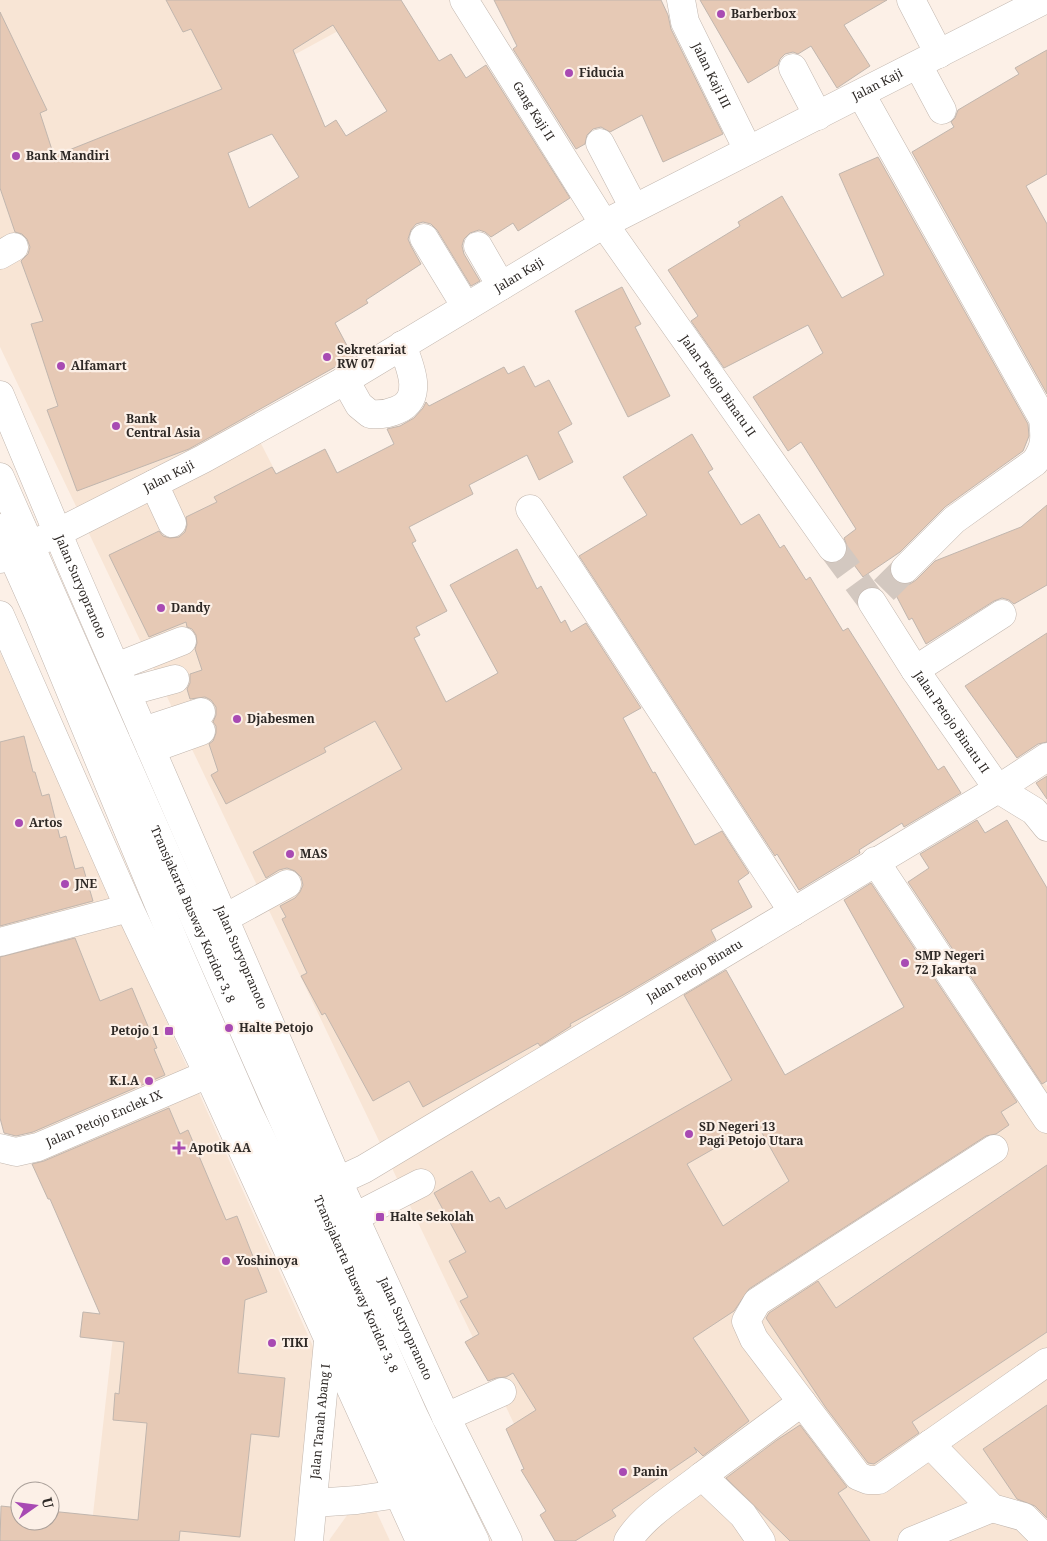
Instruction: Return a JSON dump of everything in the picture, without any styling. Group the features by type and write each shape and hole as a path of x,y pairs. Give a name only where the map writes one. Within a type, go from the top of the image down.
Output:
{"street":[{"name":"Gang Kaji II","path":"464,0 604,224"},
{"path":"910,0 929,59 942,110"},
{"name":"Jalan Kaji","path":"14,553 58,533 212,454 345,380 604,224 929,59 1033,2"},
{"path":"689,7 756,146"},
{"path":"793,68 818,116"},
{"path":"861,94 1043,419 1045,439 1042,452 1035,462 954,520 905,569"},
{"path":"600,143 634,208"},
{"name":"Jalan Petojo Binatu II","path":"604,224 832,548"},
{"path":"424,238 466,307"},
{"path":"478,246 501,286"},
{"path":"345,380 359,405 370,414 388,414 406,406 411,401 414,389 411,368 402,345"},
{"name":"Jalan Suryopranoto","path":"0,395 126,692 338,1180 446,1417 508,1541"},
{"name":"Transjakarta Busway Koridor 3, 8","path":"0,477 14,553 179,953 244,1103 282,1181 366,1373 448,1541"},
{"path":"154,484 172,523"},
{"path":"530,509 793,912"},
{"name":"Transjakarta Busway Koridor 3, 8","path":"0,528 14,553 413,1414 475,1541"},
{"name":"Jalan Petojo Binatu II","path":"872,602 915,670 998,789 1034,811 1047,828"},
{"path":"915,670 1002,614"},
{"path":"0,615 129,908 208,1074 420,1541"},
{"path":"116,667 182,641"},
{"path":"126,692 175,679"},
{"path":"147,740 201,722"},
{"name":"Jalan Petojo Binatu","path":"338,1180 364,1168 998,789 1047,757"},
{"path":"875,862 1047,1119"},
{"path":"225,918 287,884"},
{"path":"0,942 129,908"},
{"name":"Jalan Petojo Enclek IX","path":"0,1148 16,1152 38,1147 208,1074"},
{"path":"994,1149 757,1302 746,1321 754,1339 858,1476 868,1480 879,1480 1047,1362"},
{"path":"355,1217 421,1183"},
{"name":"Jalan Tanah Abang I","path":"309,1541 328,1341"},
{"path":"446,1417 502,1392"},
{"path":"628,1541 633,1532 643,1522 802,1402"},
{"path":"930,1444 992,1508 1024,1518 1047,1540"},
{"path":"702,1476 743,1515 761,1541"},
{"path":"313,1503 357,1500 398,1494"},
{"path":"912,1541 992,1508"}],"shaded area":[{"path":"0,0 395,0 112,154 490,889 620,809 802,1105 990,993 1047,1086 1047,1541 570,1541 0,347"},
{"path":"0,652 321,1364 299,1541 90,1541 116,1310 0,1079"},
{"path":"366,1489 390,1541 329,1541 330,1539"}],"building":[{"path":"166,0 401,0 439,61 451,54 466,78 486,65 570,198 518,231 513,223 491,237 479,230 470,233 464,239 462,246 464,254 480,281 471,286 437,230 431,224 423,222 416,224 411,230 408,239 421,264 366,300 368,303 335,323 353,357 189,449 77,491 47,410 58,406 31,324 43,321 21,261 28,254 30,247 27,239 22,234 15,232 0,188 0,12 47,110 40,113 54,156 222,89 191,29 183,32","holes":["333,25 387,111 346,136 336,120 325,127 293,50","272,134 299,177 249,208 228,153"]},
{"path":"494,0 661,0 668,15 671,29 723,134 663,162 642,115 610,132 601,127 593,129 587,135 585,144 576,149 513,49 517,46"},
{"path":"700,0 887,0 844,25 870,66 837,88 811,46 798,54 793,52 785,54 780,59 778,65 748,83"},
{"path":"1047,50 1047,174 1026,186 1047,224 1047,394 912,152 954,127 951,122 958,110 1019,74 1015,68"},
{"path":"878,157 1028,424 1029,436 1023,451 945,507 900,552 863,577 846,554 847,546 844,538 856,529 801,442 788,451 753,397 823,353 808,325 724,368 691,321 698,316 668,270 740,226 738,222 782,196 842,298 884,275 839,174"},
{"path":"622,287 641,324 635,327 670,396 628,417 575,311"},
{"path":"524,366 535,387 549,380 572,424 558,432 573,462 539,480 527,455 469,485 473,494 409,527 416,541 412,543 447,611 416,627 420,635 414,638 446,702 498,673 450,585 517,549 537,589 541,586 561,623 565,620 571,632 586,623 641,708 623,718 695,845 722,831 749,873 738,881 752,907 711,930 716,940 570,1024 571,1026 540,1046 538,1043 423,1107 409,1081 373,1101 325,1013 322,1015 301,976 307,973 282,919 286,917 280,906 295,898 300,892 303,885 301,877 295,871 287,868 279,870 266,878 253,852 402,769 375,721 324,748 326,752 226,804 211,775 218,771 209,744 213,741 216,733 216,726 213,722 216,715 216,707 211,700 205,697 190,699 187,689 190,683 190,674 202,670 195,649 197,643 196,635 192,629 187,627 186,622 149,637 109,555 159,531 163,536 170,538 179,537 185,532 187,525 186,517 217,502 214,497 272,467 276,474 325,449 337,473 394,444 387,429 400,426 414,418 426,402 429,406 504,367 508,374"},
{"path":"692,434 713,469 708,472 741,525 759,514 780,548 784,545 806,580 810,577 843,631 848,628 938,770 944,766 961,793 904,827 902,823 859,850 860,853 799,890 579,556 647,515 623,477"},
{"path":"1047,505 1047,585 1014,604 1002,598 994,601 926,644 912,618 909,620 888,580 893,578 900,584 910,584 935,561 1021,527"},
{"path":"1047,633 1047,742 1038,744 1017,758 965,686"},
{"path":"24,736 33,772 35,772 42,796 49,794 60,838 66,836 75,869 83,867 93,901 0,926 0,742"},
{"path":"1047,776 1047,799 1036,783"},
{"path":"977,820 985,833 1007,820 1047,888 1047,1081 1042,1084 908,882 929,868 920,854"},
{"path":"871,883 1017,1102 1001,1112 1009,1125 996,1134 986,1136 749,1289 734,1311 693,1338 749,1421 703,1456 694,1447 697,1452 612,1510 616,1516 575,1541 555,1541 540,1515 546,1511 521,1470 524,1469 506,1429 536,1410 513,1373 506,1377 488,1381 465,1342 479,1334 460,1301 468,1297 449,1261 466,1252 434,1193 472,1171 490,1202 499,1197 506,1209 732,1080 684,995 726,970 785,1075 904,1007 844,900","holes":["757,1124 789,1181 723,1226 687,1164"]},
{"path":"75,938 100,1001 132,988 157,1048 154,1049 165,1075 33,1132 16,1136 4,1133 0,1118 0,957"},
{"path":"169,1108 180,1134 188,1130 226,1220 237,1216 267,1292 245,1300 238,1373 285,1378 279,1437 251,1434 240,1537 180,1531 179,1541 0,1541 1,1506 10,1507 10,1531 60,1531 60,1512 138,1520 147,1423 113,1420 115,1393 119,1394 124,1342 80,1337 83,1312 100,1314 50,1199 48,1199 32,1164 44,1161"},
{"path":"1047,1165 1047,1332 912,1422 919,1433 874,1464 868,1463 826,1408 766,1318 769,1313 818,1281 836,1308"},
{"path":"1047,1405 1047,1518 1035,1506 1017,1499 983,1449"},
{"path":"800,1425 847,1487 838,1493 870,1541 790,1541 726,1478"}],"tunnel":[{"path":"832,548 872,602 905,569"}],"place":[{"name":"Barberbox","path":"721,14"},
{"name":"Fiducia","path":"569,73"},
{"name":"Bank Mandiri","path":"16,156"},
{"name":"Sekretariat RW 07","path":"327,357"},
{"name":"Alfamart","path":"61,366"},
{"name":"Bank Central Asia","path":"116,426"},
{"name":"Dandy","path":"161,608"},
{"name":"Djabesmen","path":"237,719"},
{"name":"Artos","path":"19,823"},
{"name":"MAS","path":"290,854"},
{"name":"JNE","path":"65,884"},
{"name":"SMP Negeri 72 Jakarta","path":"905,963"},
{"name":"Halte Petojo","path":"229,1028"},
{"name":"Petojo 1","path":"169,1031"},
{"name":"K.I.A","path":"149,1081"},
{"name":"SD Negeri 13 Pagi Petojo Utara","path":"689,1134"},
{"name":"Apotik AA","path":"179,1148"},
{"name":"Halte Sekolah","path":"380,1217"},
{"name":"Yoshinoya","path":"226,1261"},
{"name":"TIKI","path":"272,1343"},
{"name":"Panin","path":"623,1472"}]}
